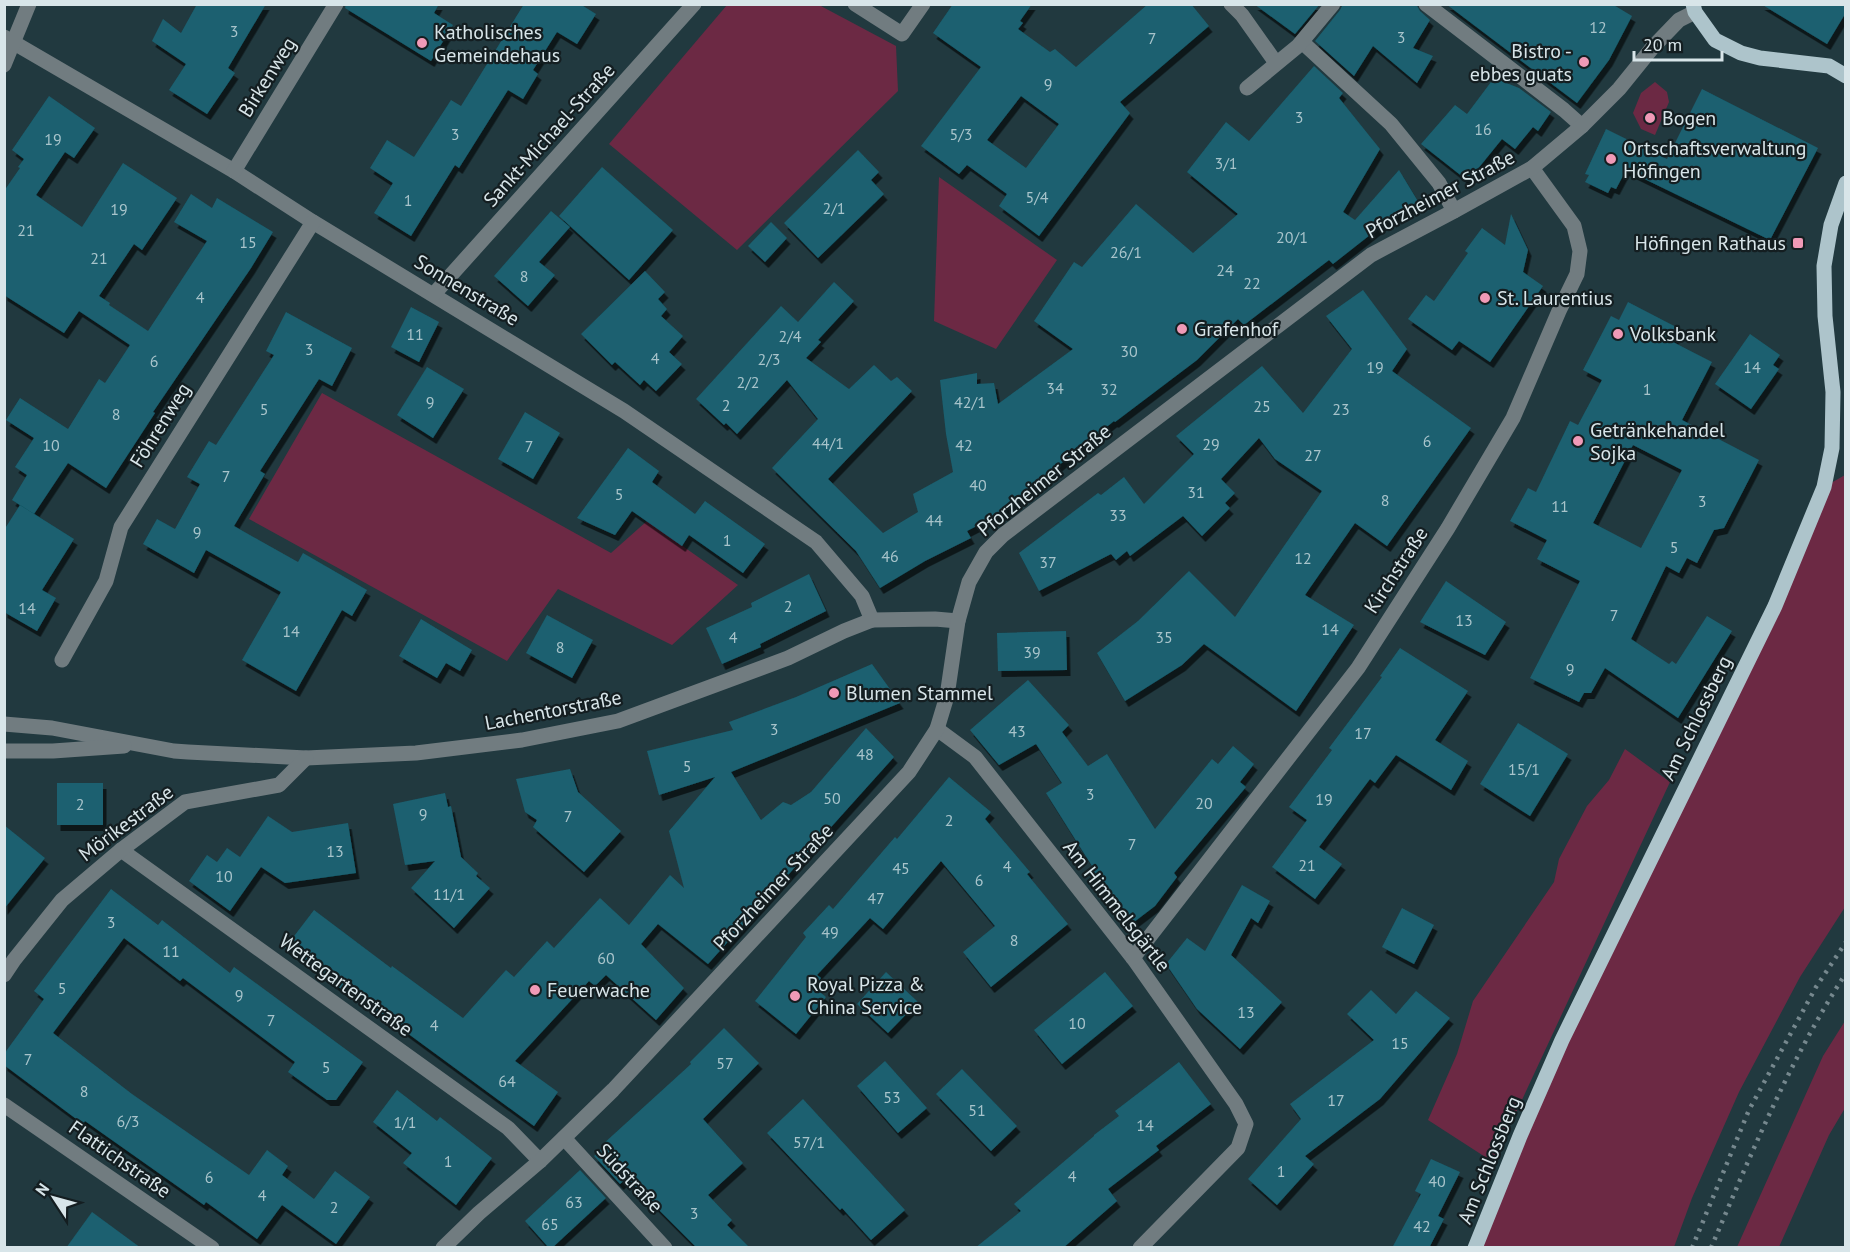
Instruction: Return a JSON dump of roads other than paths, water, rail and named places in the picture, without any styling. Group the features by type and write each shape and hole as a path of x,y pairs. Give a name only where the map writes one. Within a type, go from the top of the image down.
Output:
{"main road":[{"path":"1694,8 1715,40 1741,53 1760,58 1829,66 1845,76"},
{"name":"Am Schlossberg","path":"1475,1248 1562,1040 1775,606 1824,486 1832,448 1833,392 1824,266 1831,225 1845,183"}],"street":[{"path":"4,65 9,40 29,4"},
{"name":"Birkenweg","path":"234,171 336,4"},
{"name":"Sankt-Michael-Straße","path":"434,294 694,4"},
{"path":"855,4 902,34 923,4"},
{"path":"1231,4 1242,15 1276,63"},
{"path":"1247,88 1302,42 1333,4"},
{"path":"1426,4 1582,126"},
{"name":"Pforzheimer Straße","path":"443,1248 479,1213 540,1161 627,1075 909,771 937,729 947,696 958,621 969,582 986,552 1003,535 1371,255 1532,168 1582,126 1619,89 1653,47 1694,8"},
{"name":"Sonnenstraße","path":"9,40 234,171 313,222 624,411 816,542 862,596 872,620"},
{"path":"1302,42 1391,124 1439,183 1454,211"},
{"name":"Kirchstraße","path":"1133,958 1358,668 1448,528 1513,418 1577,274 1580,251 1574,226 1532,168"},
{"name":"Föhrenweg","path":"62,660 106,581 121,527 313,222"},
{"name":"Lachentorstraße","path":"4,724 52,728 188,752 306,758 416,753 522,740 618,722 788,658 872,620 958,621"},
{"name":"Am Himmelsgärtle","path":"937,729 975,757 1133,958 1236,1104 1246,1124 1238,1148 1140,1248"},
{"name":"Lachentorstraße","path":"4,751 113,748 139,744"},
{"name":"Mörikestraße","path":"4,975 62,900 121,850 185,802 279,785 306,758"},
{"name":"Wettegartenstraße","path":"121,850 508,1128 540,1161"},
{"name":"Flattichstraße","path":"4,1105 203,1245"},
{"name":"Südstraße","path":"564,1137 665,1248"}],"railway":[{"path":"1692,1248 1749,1110 1816,987 1846,942"},
{"path":"1711,1248 1789,1073 1846,973"}],"place":[{"name":"Katholisches Gemeindehaus","path":"422,43"},
{"name":"Bistro - ebbes guats","path":"1584,62"},
{"name":"Bogen","path":"1650,118"},
{"name":"Ortschaftsverwaltung Höfingen","path":"1611,159"},
{"name":"Höfingen Rathaus","path":"1798,243"},
{"name":"St. Laurentius","path":"1485,298"},
{"name":"Grafenhof","path":"1182,329"},
{"name":"Volksbank","path":"1618,334"},
{"name":"Getränkehandel Sojka","path":"1578,441"},
{"name":"Blumen Stammel","path":"834,693"},
{"name":"Feuerwache","path":"535,990"},
{"name":"Royal Pizza & China Service","path":"795,996"}]}
